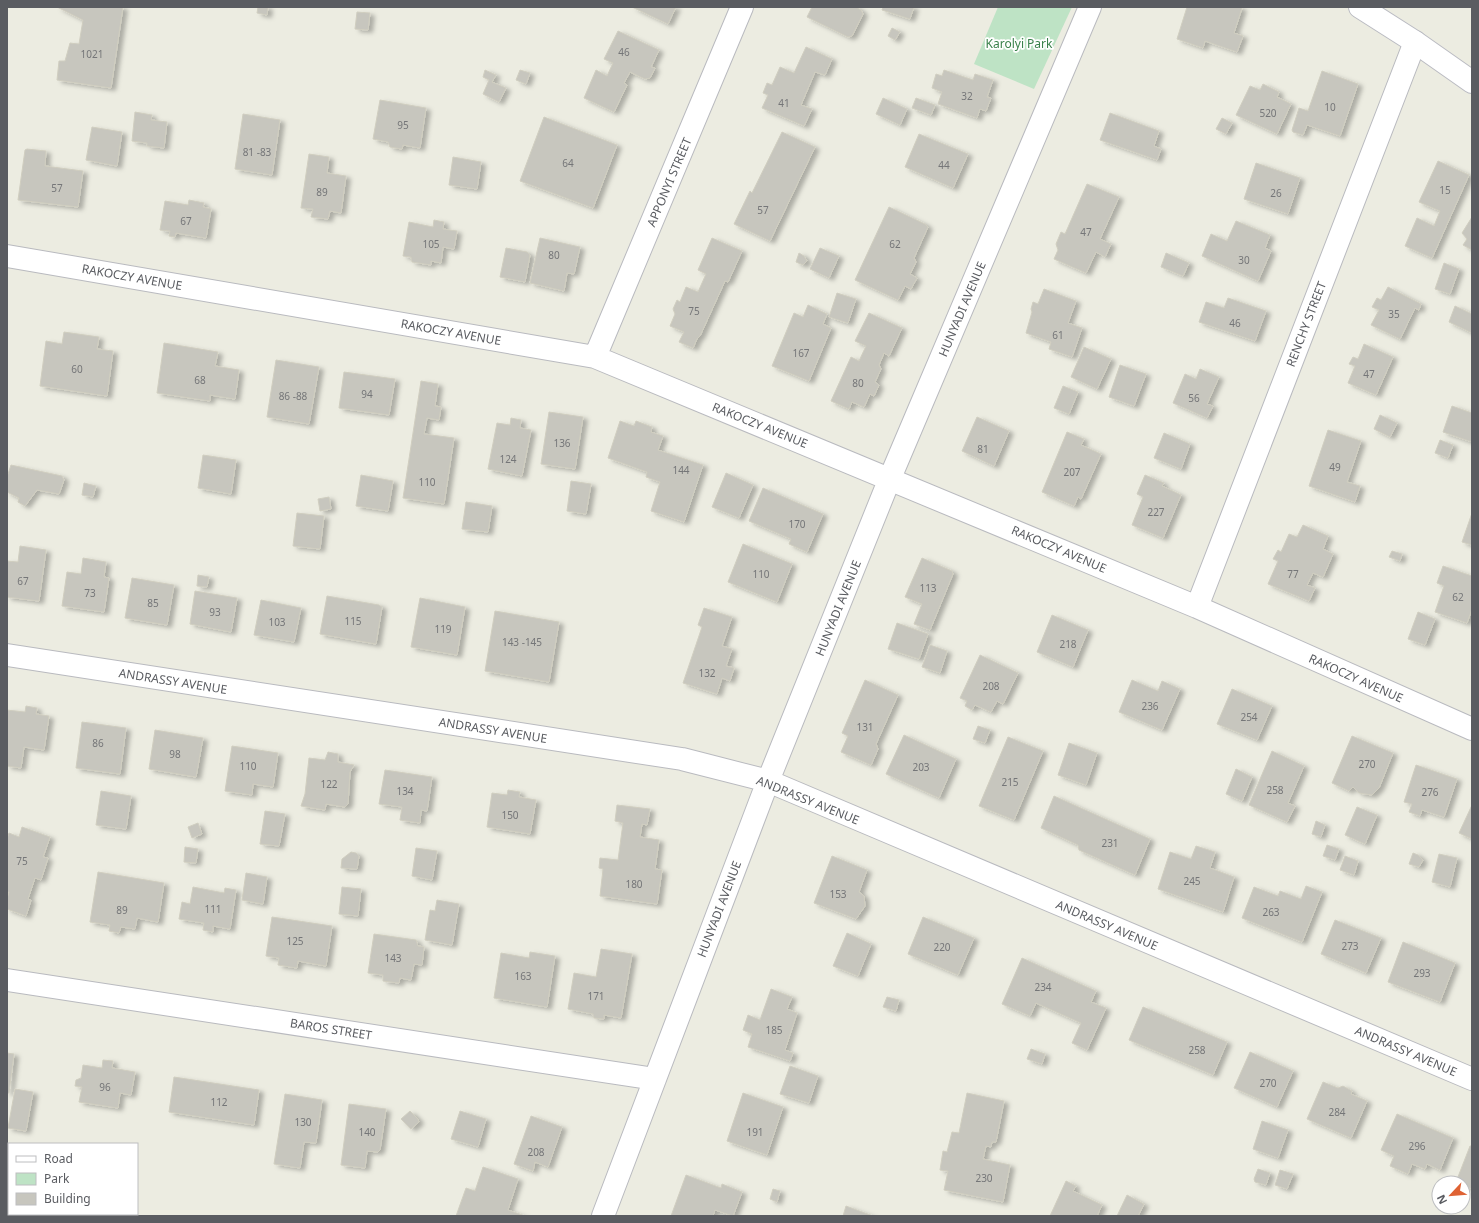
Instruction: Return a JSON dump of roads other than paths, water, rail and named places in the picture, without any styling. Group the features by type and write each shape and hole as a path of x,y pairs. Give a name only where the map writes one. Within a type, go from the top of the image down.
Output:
{"street":[{"name":"APPONYI STREET","path":"595,357 742,7"},
{"name":"HUNYADI AVENUE","path":"603,1216 768,781 890,478 1090,7"},
{"path":"1360,7 1415,42 1472,82"},
{"name":"RENCHY STREET","path":"1197,607 1415,42"},
{"name":"RAKOCZY AVENUE","path":"7,256 595,357 890,478 1197,607 1472,729"},
{"name":"ANDRASSY AVENUE","path":"7,655 682,759 768,781 1472,1079"},
{"name":"BAROS STREET","path":"7,980 655,1079"}],"park label":[{"name":"Karolyi Park","path":"1019,43"}]}
